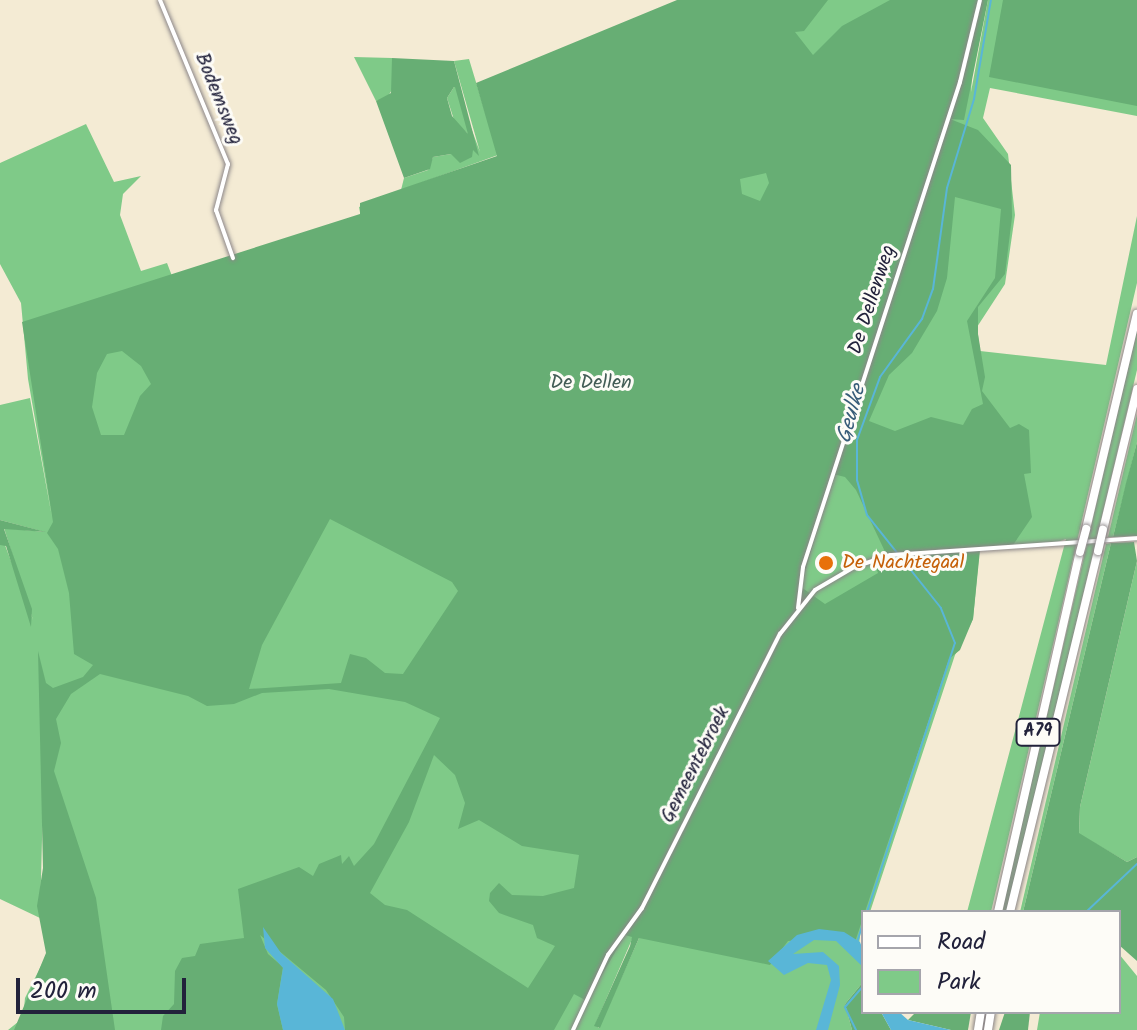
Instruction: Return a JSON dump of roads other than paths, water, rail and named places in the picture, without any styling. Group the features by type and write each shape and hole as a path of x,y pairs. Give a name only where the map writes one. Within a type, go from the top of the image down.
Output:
{"highway":[{"name":"A79","path":"998,910 1137,314"},
{"name":"A79","path":"1010,910 1137,389"}],"street":[{"name":"Bodemsweg","path":"160,0 228,164 216,210 233,258"},
{"name":"De Dellenweg","path":"798,608 803,567 960,82 980,0"},
{"name":"Gemeentebroek","path":"573,1030 604,962 638,915 798,608 840,574 890,555 1137,538"}],"water":[{"path":"263,927 281,953 333,999 345,1030 283,1030 277,1004 283,968 265,948"},
{"path":"819,929 844,932 861,945 861,965 836,941 814,940 793,954 823,952 839,966 840,985 828,1030 816,1030 831,980 827,965 808,963 784,975 768,961 797,935"},
{"path":"882,1014 901,1014 908,1020 951,1030 891,1030"}],"waterway":[{"name":"Geulke","path":"868,910 955,643 941,608 867,515 857,480 857,440 880,377 922,319 933,289 947,188 974,99 991,0"},
{"path":"1088,910 1137,864"},
{"name":"Geulke","path":"857,942 861,930"},
{"path":"856,1030 845,1007 861,988"}],"place":[{"name":"De Nachtegaal","path":"826,563"}],"park label":[{"name":"De Dellen","path":"591,383"}]}
